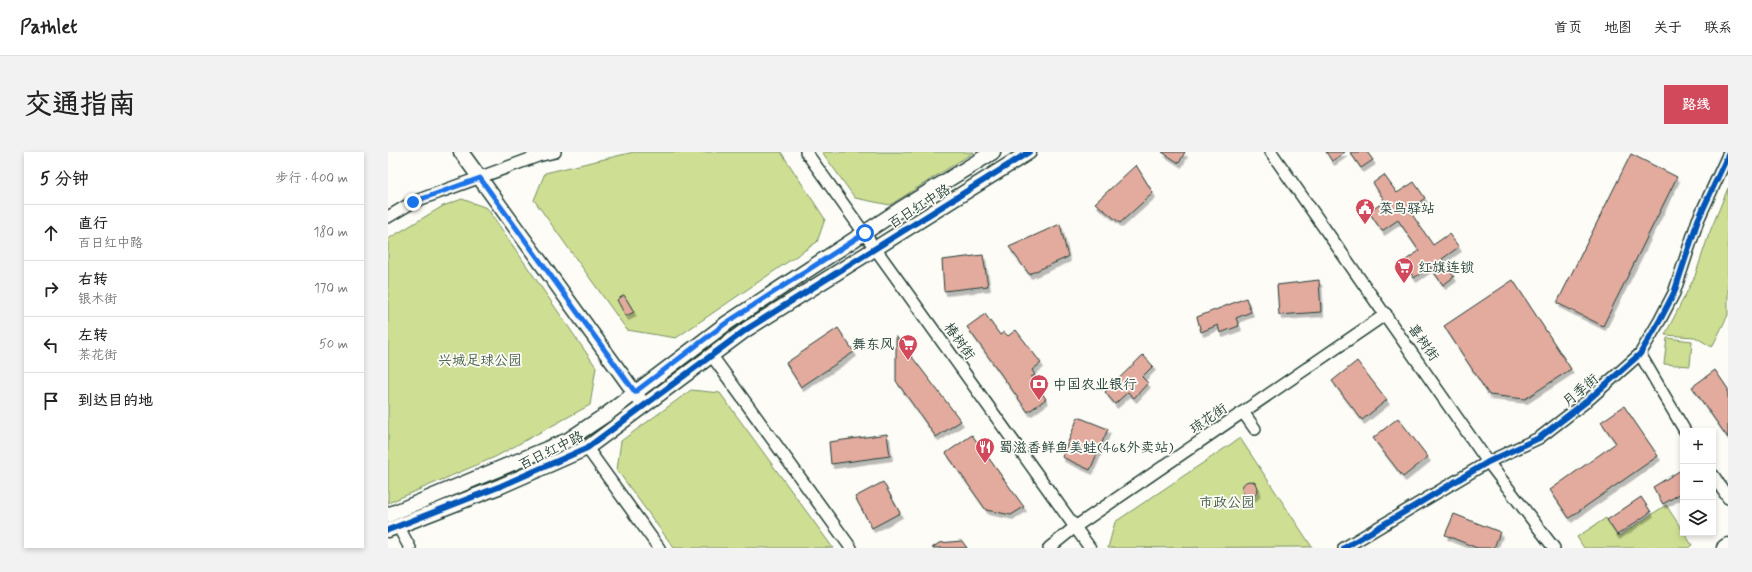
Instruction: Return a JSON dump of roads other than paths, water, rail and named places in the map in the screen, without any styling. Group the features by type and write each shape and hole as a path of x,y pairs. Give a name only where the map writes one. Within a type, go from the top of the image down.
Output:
{"street":[{"path":"461,152 644,405"},
{"path":"388,218 413,202 538,156 555,152"},
{"name":"椿树街","path":"806,152 1090,548"},
{"name":"百日红中路","path":"388,514 568,440 607,414 726,323 993,152"},
{"name":"百日红中路","path":"393,528 508,483 587,448 747,329 875,247 1030,152"},
{"name":"喜树街","path":"1271,152 1386,314 1488,462 1554,548"},
{"name":"月季街","path":"1344,548 1488,462 1539,438 1587,401 1640,354 1674,292 1698,220 1728,155"},
{"name":"琼花街","path":"1049,548 1075,527 1386,314"},
{"path":"1640,354 1683,428"},
{"path":"712,356 851,548"},
{"path":"1243,412 1255,429"},
{"path":"587,448 659,548"},
{"path":"1716,480 1728,498"},
{"path":"393,528 410,548"}],"place":[{"name":"菜鸟驿站","path":"1365,225"},
{"name":"红旗连锁","path":"1404,284"},
{"name":"舞东风","path":"908,361"},
{"name":"中国农业银行","path":"1039,401"},
{"name":"蜀滋香鲜鱼美蛙(468外卖站)","path":"985,464"}],"park label":[{"name":"兴城足球公园","path":"480,360"},
{"name":"市政公园","path":"1227,502"}]}
